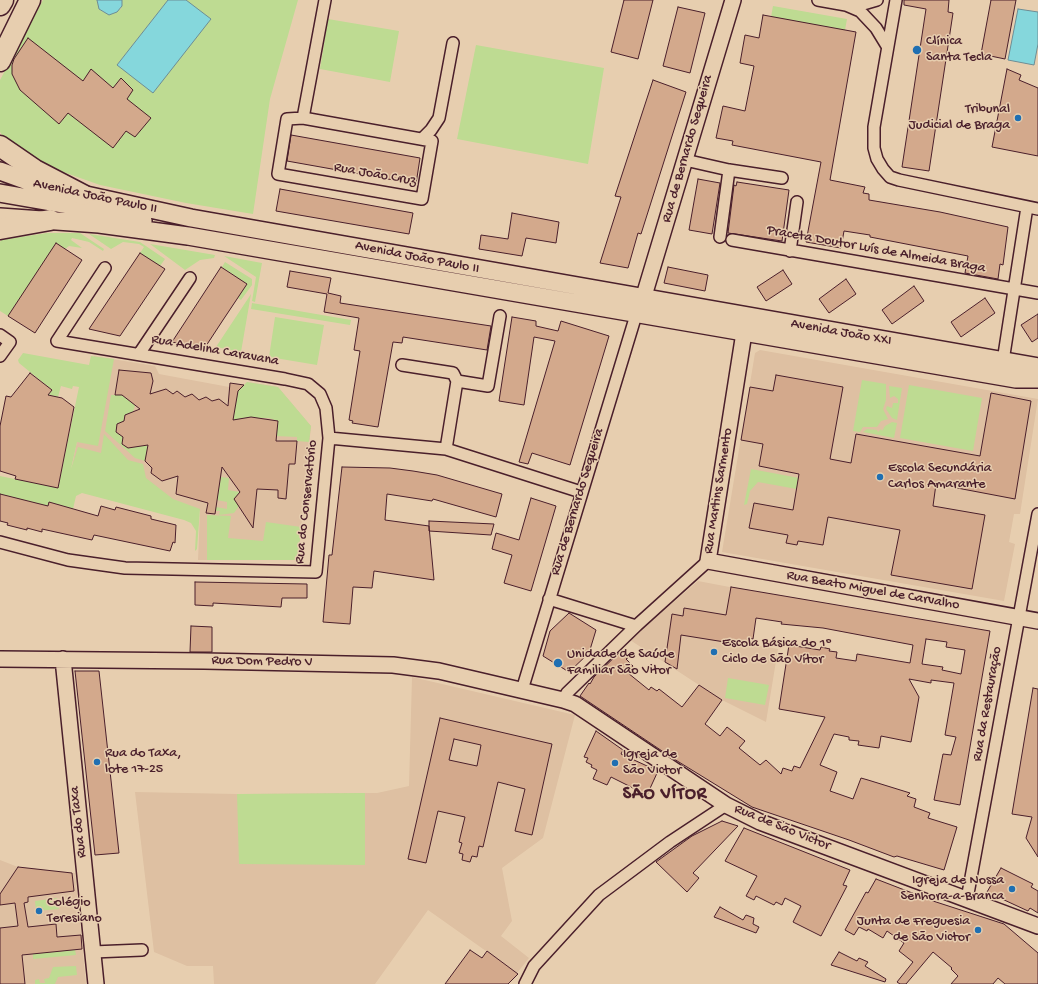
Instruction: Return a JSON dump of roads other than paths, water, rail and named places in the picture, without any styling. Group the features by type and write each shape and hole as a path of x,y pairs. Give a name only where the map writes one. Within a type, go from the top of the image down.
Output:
{"highway":[{"path":"0,5 2,0"},
{"path":"0,34 17,0"},
{"path":"0,61 30,0"},
{"path":"0,146 35,170 84,195"},
{"path":"0,229 50,220"}],"main road":[{"name":"Avenida João Paulo II","path":"0,171 36,184 191,218 643,299"},
{"name":"Avenida João Paulo II","path":"0,193 114,213 191,218"},
{"name":"Avenida João Paulo II","path":"114,213 188,236"},
{"name":"Avenida João Paulo II","path":"0,217 100,224 188,236 636,314"},
{"name":"Avenida João XXI","path":"643,299 745,324 1016,379"},
{"name":"Avenida João XXI","path":"636,314 745,324 1035,366"},
{"path":"1016,379 1038,379"},
{"path":"1016,379 1038,387"}],"street":[{"name":"Rua de Bernardo Sequeira","path":"643,299 733,0"},
{"path":"818,0 846,5 860,5 877,0"},
{"path":"896,0 874,127 874,148 882,169 890,177 899,180 1033,208 1003,361"},
{"path":"303,118 324,2"},
{"path":"846,5 860,11 876,28 887,46"},
{"path":"422,139 431,130 439,118 453,43"},
{"name":"Rua João Cruz","path":"303,118 432,141 422,199 278,174 287,119 303,118"},
{"path":"685,160 729,170 782,178"},
{"path":"720,237 729,170"},
{"path":"790,251 797,202"},
{"name":"Praceta Doutor Luís de Almeida Braga","path":"732,240 1038,293"},
{"name":"Rua Adelina Caravana","path":"105,268 57,341 285,379"},
{"name":"Rua Adelina Caravana","path":"139,354 190,278"},
{"name":"Rua de Bernardo Sequeira","path":"522,690 636,314"},
{"path":"457,381 488,386 500,316"},
{"name":"Rua Martins Sarmento","path":"563,700 567,692 636,626 708,561 745,324"},
{"path":"0,335 10,342 0,356"},
{"path":"402,365 453,373 457,381 446,449"},
{"name":"Rua do Conservatório","path":"0,542 68,560 125,568 316,572 329,438 326,408 320,394 308,384 285,379"},
{"path":"329,438 446,449 581,492"},
{"name":"Rua da Restauração","path":"967,899 1038,514"},
{"name":"Rua Beato Miguel de Carvalho","path":"708,561 1038,620"},
{"path":"549,599 636,626"},
{"name":"Rua Dom Pedro V","path":"0,659 314,662 393,665 439,671 522,690"},
{"name":"Rua do Taxa","path":"63,660 96,984"},
{"name":"Rua de São Victor","path":"522,690 575,704 726,805 760,822 1038,926"},
{"path":"524,984 534,966 599,895 670,842 726,805"},
{"path":"93,952 142,950"}],"water":[{"path":"97,0 122,0 122,6 117,12 109,15 99,9"},
{"path":"168,0 186,0 211,19 153,93 117,65"},
{"path":"1018,9 1038,12 1038,44 1034,65 1008,60"}],"place":[{"name":"Clínica Santa Tecla","path":"917,50"},
{"name":"Tribunal Judicial de Braga","path":"1018,118"},
{"name":"Escola Secundária Carlos Amarante","path":"880,477"},
{"name":"Escola Básica do 1º Ciclo de São Vítor","path":"714,652"},
{"name":"Unidade de Saúde Familiar São Vitor","path":"558,663"},
{"name":"Rua do Taxa, lote 17-25","path":"97,762"},
{"name":"Igreja de São Victor","path":"615,763"},
{"name":"Igreja de Nossa Senhora-a-Branca","path":"1012,889"},
{"name":"Colégio Teresiano","path":"39,911"},
{"name":"Junta de Freguesia de São Victor","path":"978,930"}],"district":[{"name":"SÃO VÍTOR","path":"665,795"}]}
